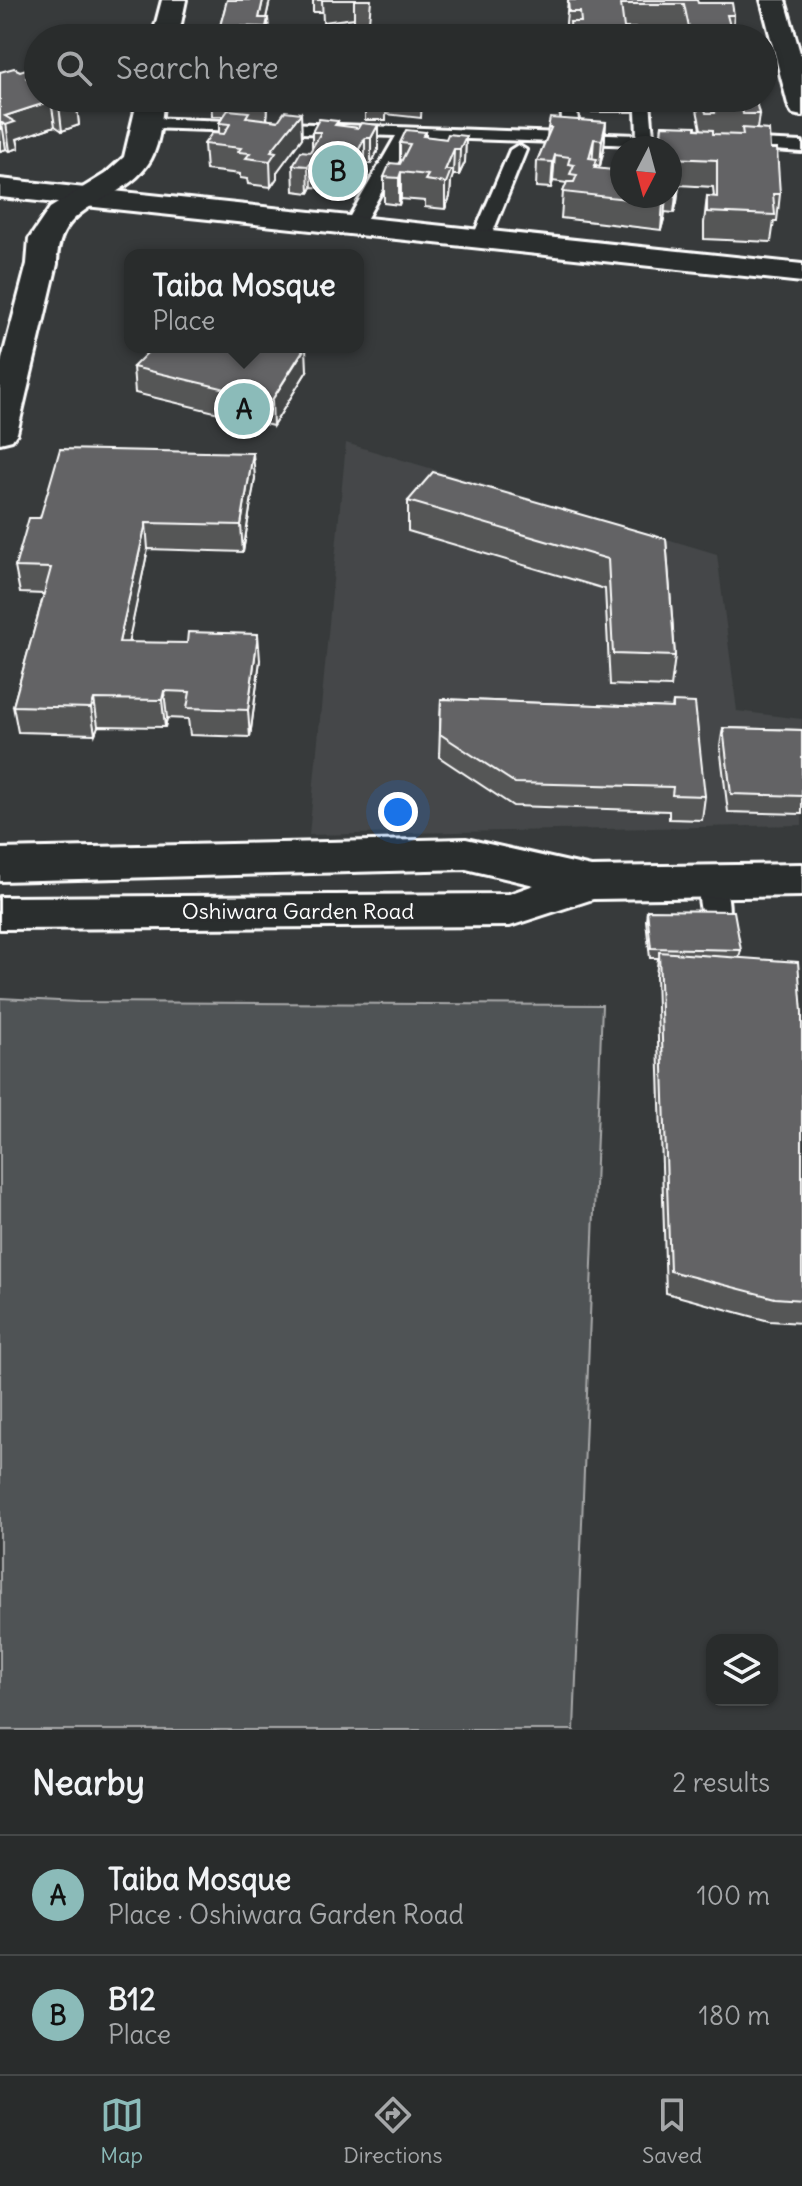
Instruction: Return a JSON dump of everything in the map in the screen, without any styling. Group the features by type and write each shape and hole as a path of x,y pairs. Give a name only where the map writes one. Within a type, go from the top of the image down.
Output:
{"street":[{"path":"168,24 174,0"},
{"path":"773,0 802,108"},
{"path":"1,430 42,264 44,239 62,214 127,171 138,157 148,112"},
{"path":"0,188 802,273"},
{"name":"Oshiwara Garden Road","path":"0,865 466,854 591,883 713,900 802,880"},
{"name":"Oshiwara Garden Road","path":"0,913 510,910 591,883"}],"lane":[{"path":"162,112 610,141"},
{"path":"569,112 571,137"},
{"path":"644,112 645,136"},
{"path":"354,225 408,130"},
{"path":"682,143 802,147"},
{"path":"481,239 518,150"}],"shaded area":[{"path":"346,443 717,554 737,711 802,719 802,825 309,835"},
{"path":"0,998 78,1002 602,1005 574,1730 0,1730"}],"building":[{"path":"227,0 263,0 259,18 268,18 267,24 221,24"},
{"path":"568,0 697,0 698,3 732,3 734,15 727,15 729,24 688,24 684,4 621,4 624,24 570,24 581,22 580,12 569,12"},
{"path":"14,68 24,70 24,110 5,116 15,122 6,125 0,123 0,72"},
{"path":"227,112 249,112 246,117 278,121 284,112 301,113 271,151 276,152 270,161 246,158 250,153 238,152 241,148 204,144 212,133 224,134 230,124 219,123"},
{"path":"550,118 606,122 602,140 594,139 589,158 597,159 594,168 610,170 610,197 563,192 567,182 574,182 577,175 570,174 574,165 568,164 570,157 555,155 553,162 537,161 551,128 548,128"},
{"path":"319,119 358,128 361,123 378,125 371,138 365,138 354,158 360,159 354,171 334,169 337,163 311,161 308,166 293,165 301,151 310,152 321,132 312,132"},
{"path":"662,125 696,126 696,129 713,130 713,134 743,135 742,128 769,130 770,149 777,149 780,194 773,194 775,215 707,212 707,196 717,197 717,160 682,159 682,136 661,136"},
{"path":"406,130 426,132 423,136 446,139 448,134 466,136 460,149 454,149 445,170 451,170 446,183 425,180 428,175 401,172 399,178 384,177 390,163 400,164 410,144 400,143"},
{"path":"147,353 301,353 272,400 133,367"},
{"path":"60,449 253,453 241,525 146,523 119,642 187,643 188,632 258,634 248,710 187,708 190,692 164,691 162,700 94,699 91,708 13,706 51,568 15,567 29,518 40,518"},
{"path":"433,472 666,539 675,656 613,654 608,559 408,501"},
{"path":"441,699 673,708 673,702 695,703 705,796 672,795 673,787 515,783 440,734"},
{"path":"723,728 802,730 802,796 731,794"},
{"path":"647,910 734,911 741,950 651,948"},
{"path":"659,952 798,962 802,1012 802,1300 775,1298 670,1271"}],"place":[{"name":"B12","path":"338,171"},
{"name":"Taiba Mosque","path":"244,409"}]}
